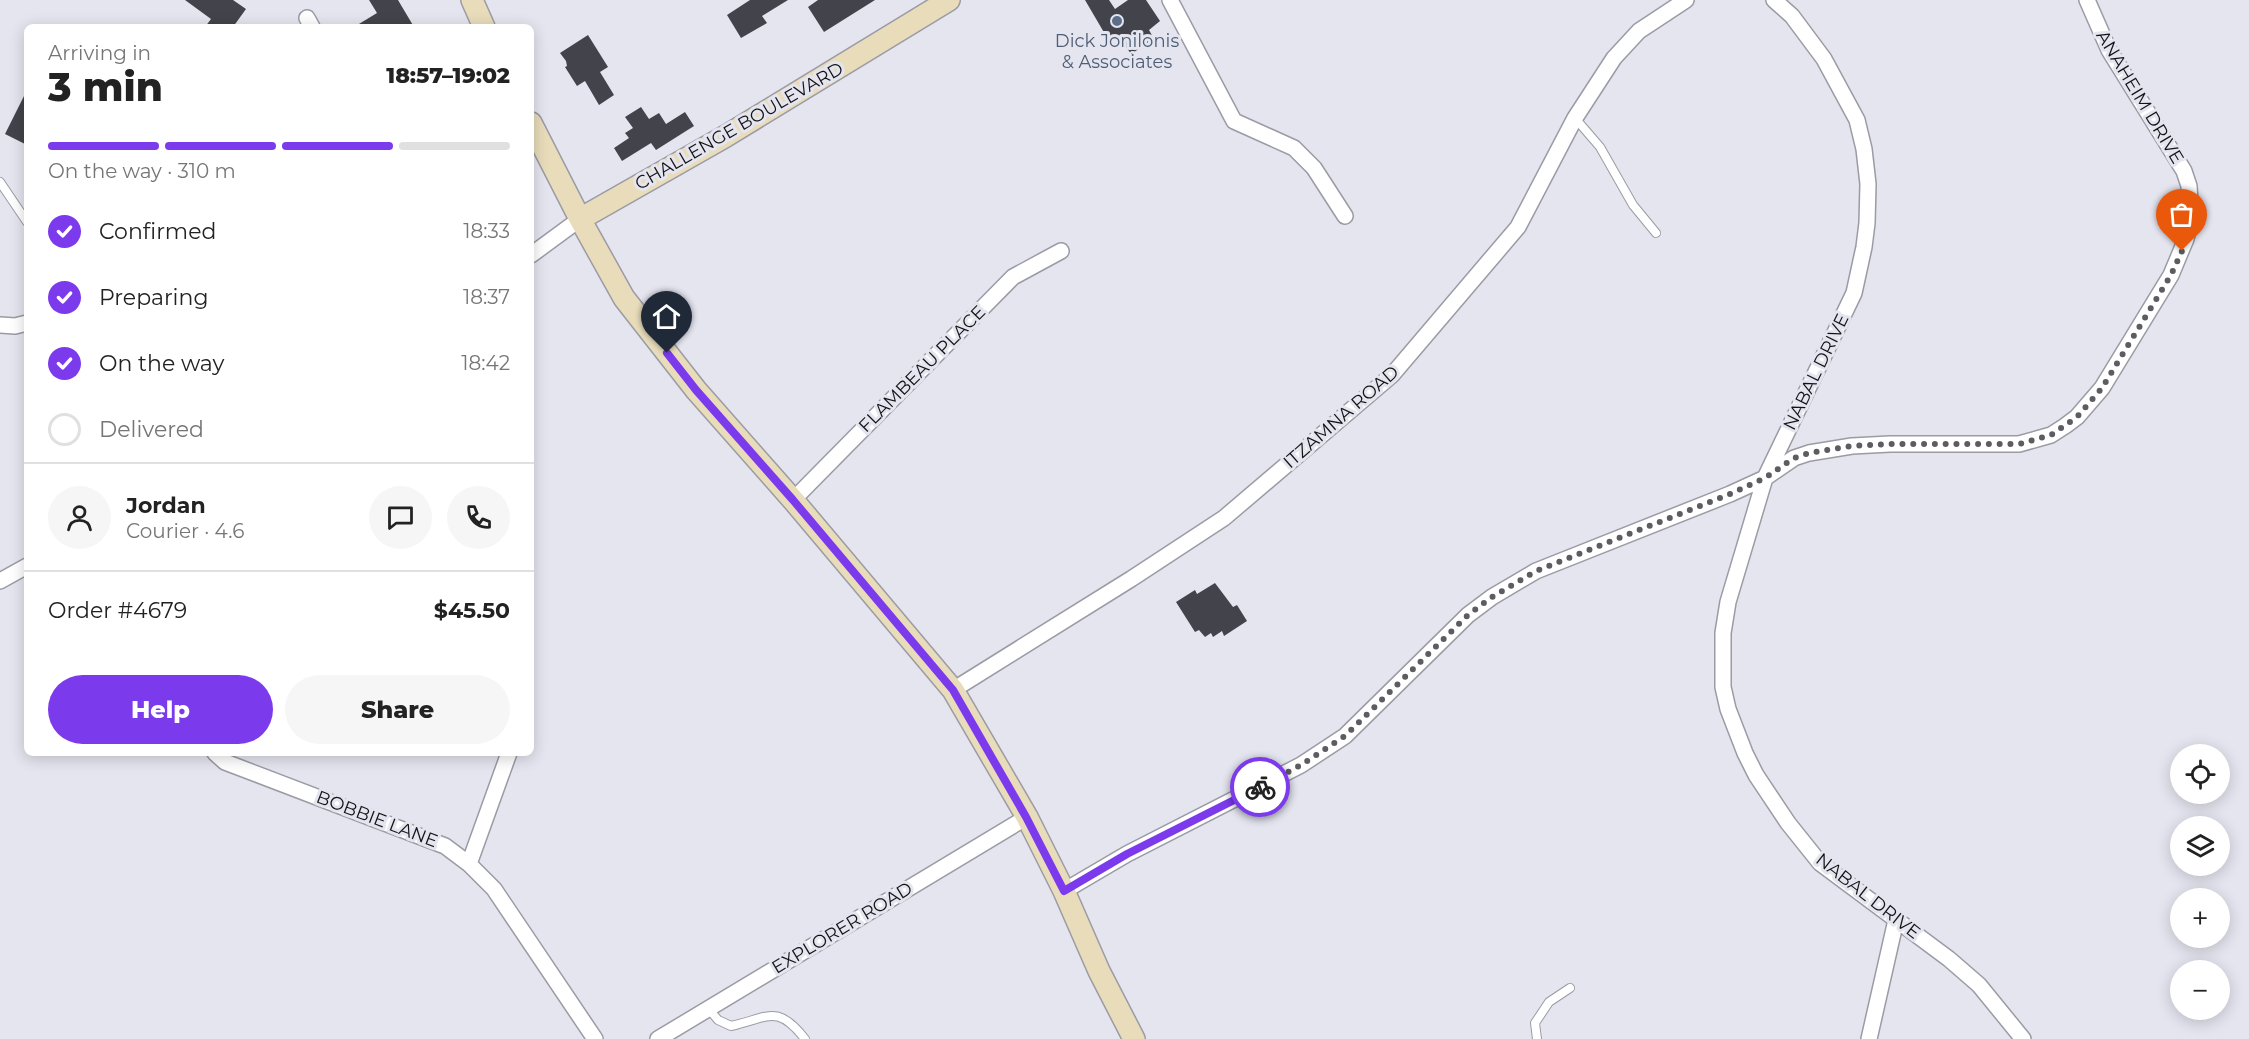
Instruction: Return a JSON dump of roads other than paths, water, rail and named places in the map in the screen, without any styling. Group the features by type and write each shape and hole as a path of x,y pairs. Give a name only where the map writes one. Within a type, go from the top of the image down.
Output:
{"main road":[{"path":"472,0 483,24"},
{"name":"CHALLENGE BOULEVARD","path":"580,219 726,136 948,0"},
{"path":"534,129 624,298 696,390 793,500 953,690 1026,817 1134,1039"}],"street":[{"path":"1170,0 1234,121 1294,148 1314,168 1345,216"},
{"name":"ITZAMNA ROAD","path":"953,690 1124,584 1224,518 1392,375 1518,227 1575,118 1614,58 1639,31 1686,0"},
{"name":"NABAL DRIVE","path":"1774,0 1792,16 1824,59 1857,120 1864,149 1868,184 1864,247 1854,293 1765,478 1728,603 1723,633 1723,687 1728,708 1744,753 1756,775 1820,863 1949,959 1979,985 2023,1039"},
{"name":"ANAHEIM DRIVE","path":"1064,891 1127,854 1293,769 1345,736 1468,615 1492,597 1536,571 1765,478 1802,455 1852,446 1890,444 2019,444 2051,435 2077,417 2102,388 2171,275 2189,229 2191,202 2184,171 2109,50 2087,0"},
{"name":"CHALLENGE BOULEVARD","path":"534,253 580,219"},
{"name":"FLAMBEAU PLACE","path":"793,500 1013,277 1061,251"},
{"path":"0,324 15,326 24,324"},
{"path":"0,581 24,568"},
{"name":"BOBBIE LANE","path":"218,756 225,762 446,846 469,864 494,889 595,1039"},
{"path":"469,864 508,756"},
{"name":"EXPLORER ROAD","path":"658,1039 1026,817"},
{"path":"1869,1039 1896,920"}],"lane":[{"path":"1575,118 1600,147 1633,205 1656,233"},
{"path":"0,182 24,218"},
{"path":"1537,1039 1535,1023 1549,1002 1570,988"},
{"path":"708,1008 718,1020 731,1026 775,1015 795,1026 805,1039"}],"place":[{"name":"Dick Jonilonis & Associates","path":"1117,21"}]}
